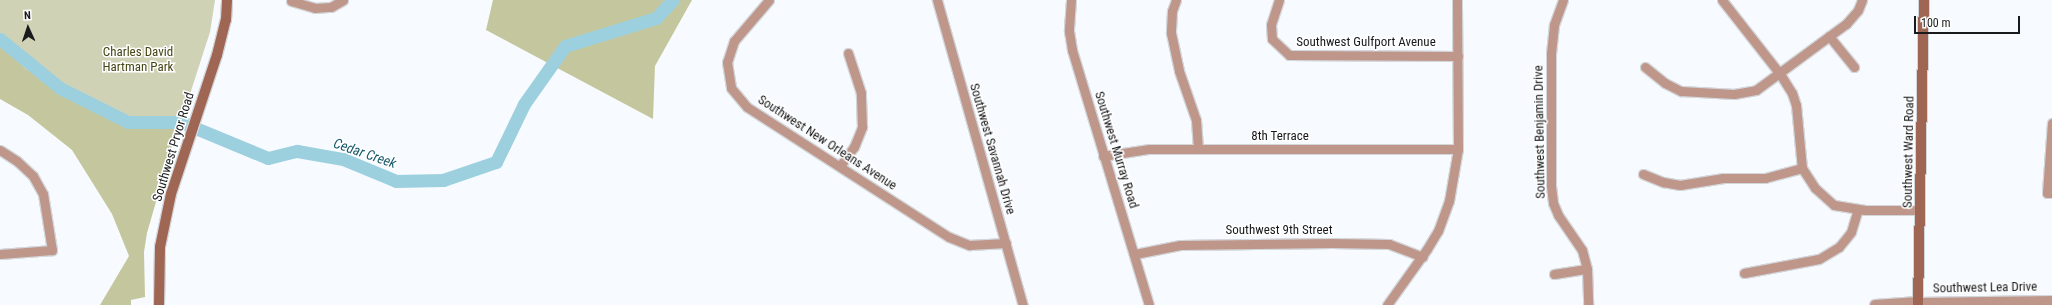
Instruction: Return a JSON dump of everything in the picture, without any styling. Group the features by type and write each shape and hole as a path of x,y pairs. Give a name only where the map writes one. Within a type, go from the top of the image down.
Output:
{"main road":[{"name":"Southwest Pryor Road","path":"159,305 160,244 171,194 217,55 226,20 227,0"},
{"name":"Southwest Ward Road","path":"1918,304 1924,0"}],"street":[{"path":"291,1 316,8 330,7 343,0"},
{"name":"Southwest New Orleans Avenue","path":"769,0 734,41 727,62 731,88 747,107 949,237 970,245 1006,243"},
{"name":"Southwest Savannah Drive","path":"937,0 1023,305"},
{"name":"Southwest Murray Road","path":"1071,0 1068,31 1072,50 1103,156 1135,254 1149,305"},
{"path":"1176,0 1172,11 1171,33 1179,71 1196,120 1198,149"},
{"name":"Southwest Gulfport Avenue","path":"1279,0 1271,25 1272,39 1289,55 1458,56"},
{"path":"1387,305 1423,256 1438,231 1449,201 1458,149 1457,0"},
{"name":"Southwest Benjamin Drive","path":"1564,0 1554,25 1552,54 1551,186 1553,203 1558,215 1582,250 1587,269 1588,305"},
{"path":"1722,0 1780,74 1796,105 1802,168 1815,188 1834,206 1858,209 1920,210"},
{"path":"1645,67 1665,83 1681,91 1697,94 1734,94 1756,90 1780,74 1853,18 1862,0"},
{"path":"1829,36 1854,67"},
{"path":"840,166 854,147 862,128 861,93 848,53"},
{"path":"2050,193 2049,142 2052,123"},
{"name":"8th Terrace","path":"1103,156 1149,149 1458,149"},
{"path":"0,150 17,161 33,176 43,194 52,250 0,254"},
{"path":"1643,174 1663,182 1680,185 1723,178 1765,178 1802,168"},
{"path":"1744,272 1819,259 1839,247 1851,232 1858,209"},
{"name":"Southwest 9th Street","path":"1135,254 1180,245 1332,243 1390,244 1423,256"},
{"path":"1554,274 1587,269"},
{"name":"Southwest Lea Drive","path":"1918,304 2052,300"},
{"path":"1874,305 1918,304"}],"green space":[{"name":"Charles David Hartman Park","path":"0,0 215,0 210,32 181,122 128,122 26,69 0,39"},
{"path":"493,0 692,0 655,66 653,119 486,30"},
{"path":"0,44 26,69 128,122 179,122 147,233 144,252 145,297 131,300 131,305 100,305 129,256 112,214 72,150 28,115 0,99"}],"waterway":[{"name":"Cedar Creek","path":"0,39 60,88 128,122 181,122 268,158 297,151 343,159 396,181 443,180 496,162 524,104 565,46 656,18 673,0"}]}
